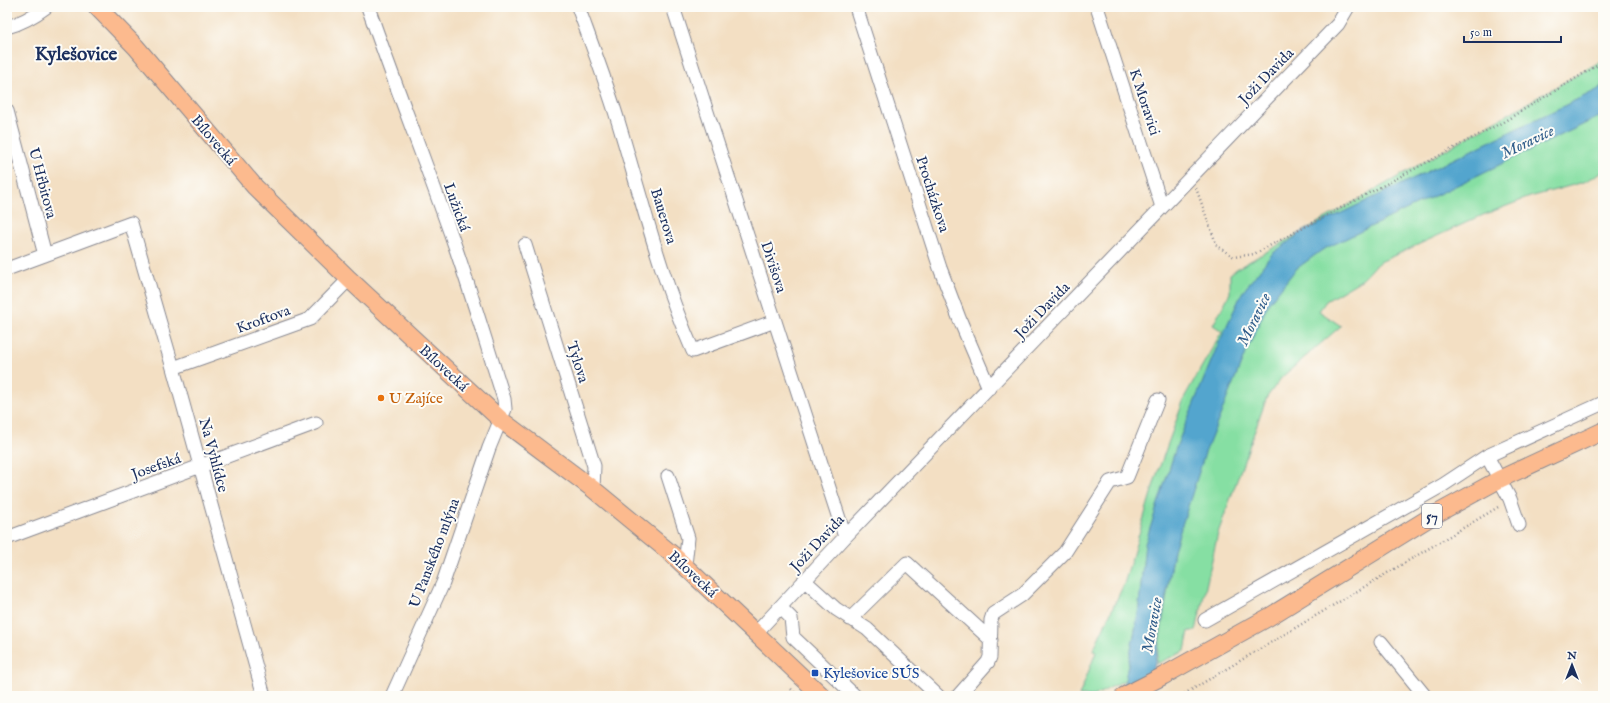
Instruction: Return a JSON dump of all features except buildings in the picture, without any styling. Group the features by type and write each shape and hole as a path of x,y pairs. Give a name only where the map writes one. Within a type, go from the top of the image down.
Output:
{"main road":[{"name":"Bílovecká","path":"97,7 136,47 254,187 349,279 501,420 593,489 685,566 822,696"},
{"name":"57","path":"1124,696 1184,665 1269,617 1429,518 1500,479 1603,431"}],"street":[{"path":"7,27 36,15 46,7"},
{"name":"Lužická","path":"368,7 394,83 456,249 483,330 504,400 505,409 501,420"},
{"name":"Bauerova","path":"578,7 620,128 654,242 681,322 693,351 775,321"},
{"name":"Divišova","path":"673,7 845,537"},
{"name":"Procházkova","path":"856,7 940,268 959,318 989,388"},
{"name":"K Moravici","path":"1097,7 1162,207"},
{"name":"Joži Davida","path":"756,633 845,537 1338,24 1348,7"},
{"name":"U Hřbitova","path":"9,115 45,255"},
{"name":"Na Vyhlídce","path":"45,255 131,223 173,368 261,695"},
{"name":"Tylova","path":"525,245 594,466 593,489"},
{"path":"7,269 45,255"},
{"name":"Kroftova","path":"173,368 310,320 349,279"},
{"path":"958,696 988,662 992,652 991,620 993,614 1022,595 1065,552 1110,482 1126,477 1158,400"},
{"path":"1205,620 1443,485 1487,456 1603,403"},
{"name":"U Panského mlýna","path":"392,696 443,583 489,448 501,420"},
{"name":"Josefská","path":"7,538 316,423"},
{"path":"1487,456 1510,499 1519,525"},
{"path":"668,476 688,538 685,566"},
{"path":"850,619 907,563 991,640"},
{"path":"804,580 836,609 867,629 938,696"},
{"path":"780,607 791,618 793,637 855,696"},
{"path":"1381,642 1425,696"}],"path":[{"path":"1192,177 1217,246 1234,257 1254,254 1503,122 1603,62"},
{"path":"1181,696 1391,572 1510,499"}],"green space":[{"path":"1603,60 1603,86 1597,90 1302,232 1272,254 1242,293 1217,347 1177,445 1145,544 1138,614 1125,680 1094,696 1079,696 1096,652 1093,650 1124,584 1156,477 1185,396 1222,331 1213,325 1230,293 1230,274 1238,268"},
{"path":"1603,115 1603,172 1584,182 1530,197 1483,215 1378,263 1363,279 1326,301 1319,311 1341,326 1282,377 1267,397 1218,533 1196,631 1189,631 1185,651 1156,664 1174,550 1205,453 1244,356 1268,304 1296,269 1322,250"}],"water":[{"name":"Moravice","path":"1603,86 1603,115 1322,250 1296,269 1268,304 1244,356 1205,453 1174,550 1149,696 1119,696 1125,680 1138,615 1145,544 1177,445 1217,347 1242,293 1272,254 1302,232"}],"place":[{"name":"U Zajíce","path":"381,398"},
{"name":"Kylešovice SÚS","path":"815,673"}],"district":[{"name":"Kylešovice","path":"76,53"}]}
